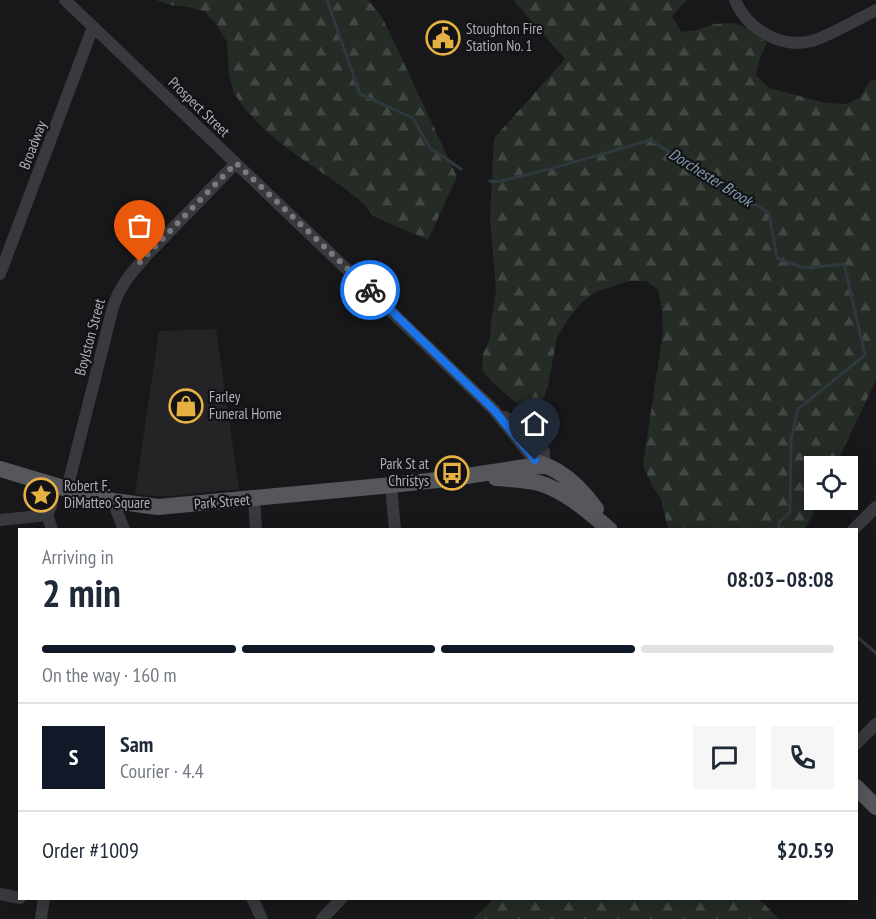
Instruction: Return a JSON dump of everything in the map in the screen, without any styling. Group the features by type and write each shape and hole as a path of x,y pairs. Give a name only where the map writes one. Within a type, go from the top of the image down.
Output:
{"main road":[{"name":"Park Street","path":"0,469 113,501 158,507 391,486 447,479 527,464 559,472 588,498 609,528"},
{"path":"527,464 541,484"},
{"name":"Park Street","path":"447,479 488,478 541,484 576,502 609,528"},
{"path":"858,789 876,807"}],"street":[{"name":"Prospect Street","path":"65,0 494,410 515,436 527,464 544,451 512,421 494,410"},
{"path":"735,0 746,18 758,30 773,38 795,42 812,41 876,10"},
{"name":"Broadway","path":"0,274 93,27"},
{"name":"Boylston Street","path":"47,514 60,487 118,292 140,262 236,163"},
{"path":"391,486 395,528"},
{"path":"254,499 256,528"},
{"path":"113,501 122,528"},
{"path":"855,528 876,507"},
{"path":"0,520 47,514 51,528"},
{"path":"858,742 876,724"},
{"path":"0,894 18,898"},
{"path":"41,919 44,900"},
{"path":"253,900 262,919"},
{"path":"322,919 340,900"}],"shaded area":[{"path":"216,329 239,489 170,496 135,494 159,331"}],"green space":[{"path":"156,0 368,0 389,31 457,177 428,240 373,216 364,204 339,184 268,133 244,108 234,93 229,76 227,42 216,24 204,11"},
{"path":"513,0 687,0 672,16 681,32 697,30 714,24 733,23 749,29 767,43 756,75 769,88 826,103 847,104 860,97 870,81 876,80 876,380 840,456 804,456 804,510 815,510 806,528 668,528 661,499 651,484 643,465 663,331 658,290 646,281 629,281 596,292 581,303 557,338 544,399 516,403 482,370 483,354 490,339 496,290 490,217 494,138 565,59"},
{"path":"493,900 760,900 779,919 473,919"}],"waterway":[{"name":"Dorchester Brook","path":"327,0 360,94 413,118 430,148 461,169"},
{"name":"Dorchester Brook","path":"490,181 502,181 547,170 650,140 769,213 777,258 804,268 844,264 865,355 798,409 791,440 790,512 779,522 779,528"},
{"name":"Dorchester Brook","path":"858,638 876,653"}],"way so far":[{"path":"140,262 236,163 370,290"}],"place":[{"name":"Stoughton Fire Station No. 1","path":"443,38"},
{"name":"Farley Funeral Home","path":"186,406"},
{"name":"Park St at Christys","path":"452,473"},
{"name":"Robert F. DiMatteo Square","path":"41,495"}],"route":[{"path":"370,290 494,410 535,460"}]}
